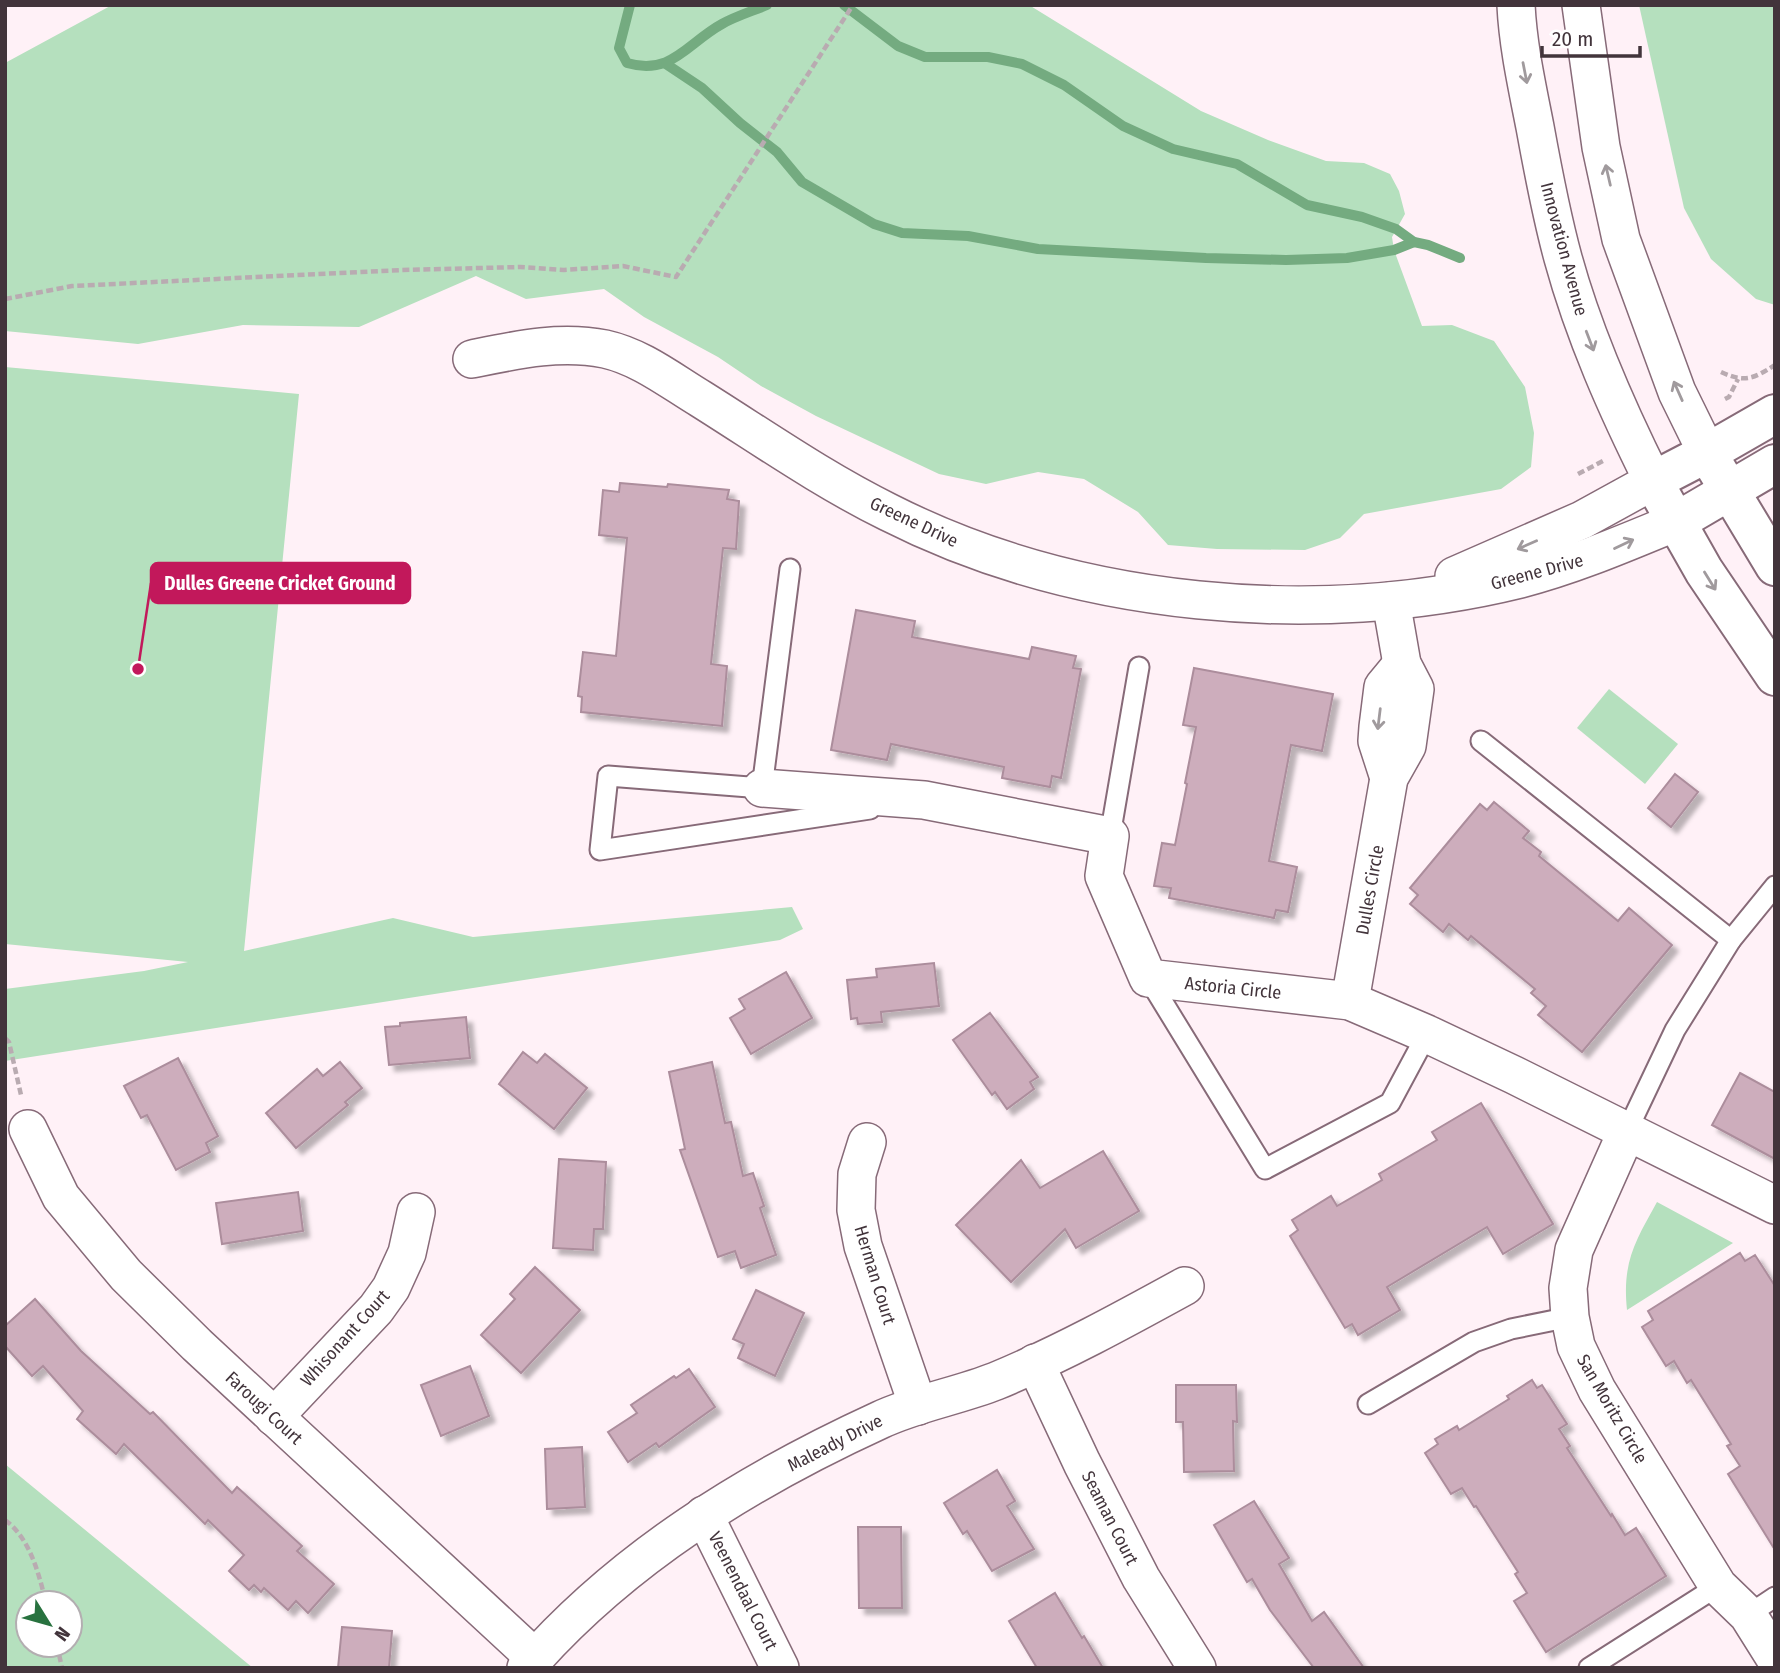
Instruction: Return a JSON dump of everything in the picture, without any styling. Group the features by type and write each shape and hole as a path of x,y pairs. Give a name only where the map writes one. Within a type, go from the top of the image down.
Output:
{"street":[{"name":"Innovation Avenue","path":"1516,5 1518,40 1550,203 1563,259 1583,323 1653,481 1718,594 1775,676"},
{"path":"1581,5 1601,146 1621,239 1677,392 1707,453 1775,566"},
{"name":"Greene Drive","path":"472,359 519,349 562,344 607,350 643,363 885,511 934,534 1022,565 1102,585 1211,601 1276,604 1391,601 1474,588 1552,570 1610,551 1676,522"},
{"path":"1653,481 1775,414"},
{"path":"1676,522 1775,464"},
{"name":"Greene Drive","path":"1391,601 1582,520 1653,481"},
{"name":"Dulles Circle","path":"1350,1001 1389,778 1377,741 1383,687 1402,664 1391,601"},
{"path":"762,788 925,800 1110,836 1104,876 1149,978"},
{"name":"Astoria Circle","path":"1149,978 1350,1001 1427,1034 1775,1205"},
{"name":"Farougi Court","path":"28,1129 61,1197 93,1238 135,1284 531,1663"},
{"name":"San Moritz Circle","path":"1627,1131 1574,1250 1568,1288 1576,1346 1597,1390 1718,1586 1761,1606 1775,1658"},
{"name":"Herman Court","path":"867,1142 857,1174 856,1210 863,1246 918,1406"},
{"name":"Whisonant Court","path":"274,1417 376,1309 391,1288 407,1253 416,1212"},
{"name":"Maleady Drive","path":"531,1663 575,1618 637,1563 704,1515 751,1486 882,1418 995,1381 1090,1338 1185,1286"},
{"name":"Seaman Court","path":"1035,1363 1082,1463 1142,1578 1197,1668"},
{"name":"Veenendaal Court","path":"704,1515 780,1668"}],"lane":[{"path":"790,569 762,788 608,776 600,850 925,800"},
{"path":"1110,836 1139,667"},
{"path":"1481,741 1731,940"},
{"path":"1627,1131 1675,1030 1731,940 1775,886"},
{"path":"1149,978 1265,1169 1390,1103 1427,1034"},
{"path":"1368,1404 1474,1342 1511,1329 1570,1317"},
{"path":"1589,1668 1718,1586"}],"path":[{"path":"5,299 72,286 402,270 520,267 564,270 623,266 676,277 853,5"},
{"path":"1721,372 1738,379 1754,377 1775,365"},
{"path":"1728,397 1738,379"},
{"path":"5,1038 9,1042 28,1129"},
{"path":"5,1520 17,1528 38,1571 42,1589"}],"green space":[{"path":"112,5 1029,5 1201,111 1326,161 1364,163 1390,174 1399,191 1405,214 1392,237 1394,250 1422,326 1452,325 1494,341 1525,387 1534,433 1531,467 1501,489 1364,514 1340,538 1305,550 1217,549 1168,545 1138,512 1084,479 1038,472 986,484 939,474 816,416 761,386 718,357 644,317 604,289 526,299 476,276 359,327 243,325 138,344 5,331 5,63"},
{"path":"1639,5 1775,5 1775,305 1756,299 1711,259 1684,208"},
{"path":"5,367 299,394 244,951 393,918 473,937 792,907 803,929 780,940 5,1061 5,989 144,971 188,962 5,944"},
{"path":"1609,689 1678,744 1645,784 1577,728"},
{"path":"1657,1202 1733,1243 1627,1310 1628,1265 1642,1229"},
{"path":"5,1464 253,1668 5,1668"}],"building":[{"path":"620,483 729,490 727,499 739,501 736,549 723,548 711,664 727,666 722,726 581,712 582,697 578,696 583,652 616,656 627,538 599,535 603,490 619,492"},
{"path":"856,610 915,621 912,637 1029,659 1032,647 1076,656 1073,668 1081,669 1061,778 1052,776 1050,787 1002,778 1004,767 891,744 887,760 831,750"},
{"path":"1194,668 1333,694 1322,751 1291,745 1269,861 1297,867 1288,912 1276,910 1274,918 1169,898 1171,888 1154,886 1162,843 1175,845 1187,784 1185,783 1196,727 1183,725"},
{"path":"1675,774 1698,792 1671,827 1648,808"},
{"path":"1494,802 1529,831 1523,838 1541,852 1539,856 1618,921 1629,908 1672,945 1582,1052 1538,1015 1546,1006 1531,993 1535,989 1471,936 1468,940 1449,924 1443,932 1410,904 1418,895 1410,888 1480,804 1487,810"},
{"path":"934,963 939,1006 881,1012 882,1022 858,1024 857,1018 851,1019 847,980 877,977 876,969"},
{"path":"786,972 812,1018 751,1054 730,1018 745,1009 739,999"},
{"path":"990,1013 1038,1077 1030,1082 1034,1089 1007,1109 995,1092 992,1095 953,1040"},
{"path":"466,1017 470,1058 389,1065 385,1027 400,1026 400,1023"},
{"path":"523,1052 537,1063 545,1054 587,1088 554,1129 499,1084"},
{"path":"178,1058 218,1136 206,1143 210,1152 176,1170 147,1115 141,1118 124,1086"},
{"path":"340,1062 362,1088 345,1102 348,1105 296,1148 266,1113 317,1069 323,1076"},
{"path":"712,1062 725,1123 731,1122 743,1176 753,1173 764,1206 760,1208 776,1255 741,1268 735,1251 718,1257 680,1150 685,1149 669,1072"},
{"path":"1740,1073 1775,1092 1775,1159 1712,1125"},
{"path":"1481,1103 1553,1224 1503,1254 1487,1227 1387,1287 1400,1310 1358,1335 1352,1324 1345,1328 1290,1236 1298,1230 1292,1220 1331,1196 1337,1206 1382,1180 1379,1174 1437,1140 1432,1132"},
{"path":"1103,1151 1139,1211 1076,1248 1065,1229 1011,1282 956,1225 1021,1160 1040,1188"},
{"path":"559,1159 606,1162 603,1229 594,1229 593,1250 553,1248"},
{"path":"298,1192 303,1231 222,1244 216,1203"},
{"path":"1740,1253 1745,1261 1755,1255 1775,1286 1775,1550 1728,1474 1740,1466 1727,1446 1731,1444 1691,1380 1687,1383 1674,1361 1666,1366 1642,1327 1653,1320 1648,1311"},
{"path":"535,1267 580,1310 521,1373 481,1335 515,1299 510,1294"},
{"path":"756,1290 804,1313 775,1376 738,1358 744,1344 733,1339"},
{"path":"35,1299 81,1351 150,1414 153,1412 232,1493 237,1487 302,1546 297,1551 334,1584 308,1613 296,1601 288,1610 264,1588 261,1592 254,1585 249,1590 229,1571 244,1555 208,1520 205,1524 124,1444 116,1454 77,1419 83,1411 43,1366 32,1376 5,1346 5,1326"},
{"path":"470,1366 489,1416 441,1436 421,1385"},
{"path":"689,1369 715,1407 659,1447 656,1443 628,1462 608,1432 637,1413 631,1405"},
{"path":"1532,1380 1537,1388 1542,1385 1567,1424 1559,1429 1570,1446 1567,1448 1611,1516 1612,1514 1625,1535 1636,1528 1666,1576 1546,1652 1514,1601 1527,1593 1515,1574 1518,1572 1462,1488 1451,1494 1425,1453 1438,1444 1435,1439 1457,1426 1459,1430 1509,1399 1507,1396"},
{"path":"1176,1385 1236,1385 1237,1422 1233,1421 1234,1471 1184,1472 1183,1422 1176,1422"},
{"path":"582,1447 585,1507 547,1509 545,1449"},
{"path":"997,1470 1015,1501 1007,1506 1034,1549 992,1571 967,1531 963,1534 944,1503"},
{"path":"1254,1501 1289,1558 1279,1564 1312,1621 1324,1612 1364,1668 1314,1668 1270,1610 1252,1579 1247,1582 1214,1525"},
{"path":"858,1527 901,1527 902,1608 859,1608"},
{"path":"1055,1593 1103,1668 1037,1668 1009,1621"},
{"path":"342,1627 392,1631 389,1668 338,1668"}],"waterway":[{"path":"630,5 619,48 627,63 643,66 668,61 722,24 767,5"},
{"path":"844,5 898,46 925,57 988,57 1022,64 1064,85 1123,126 1173,149 1237,164 1307,205 1362,217 1396,229 1414,242 1460,258"},
{"path":"666,64 702,88 777,152 802,182 874,224 902,233 968,236 1038,249 1286,260 1347,258 1394,250 1414,242"}],"place":[{"name":"Dulles Greene Cricket Ground","path":"138,669"}]}
